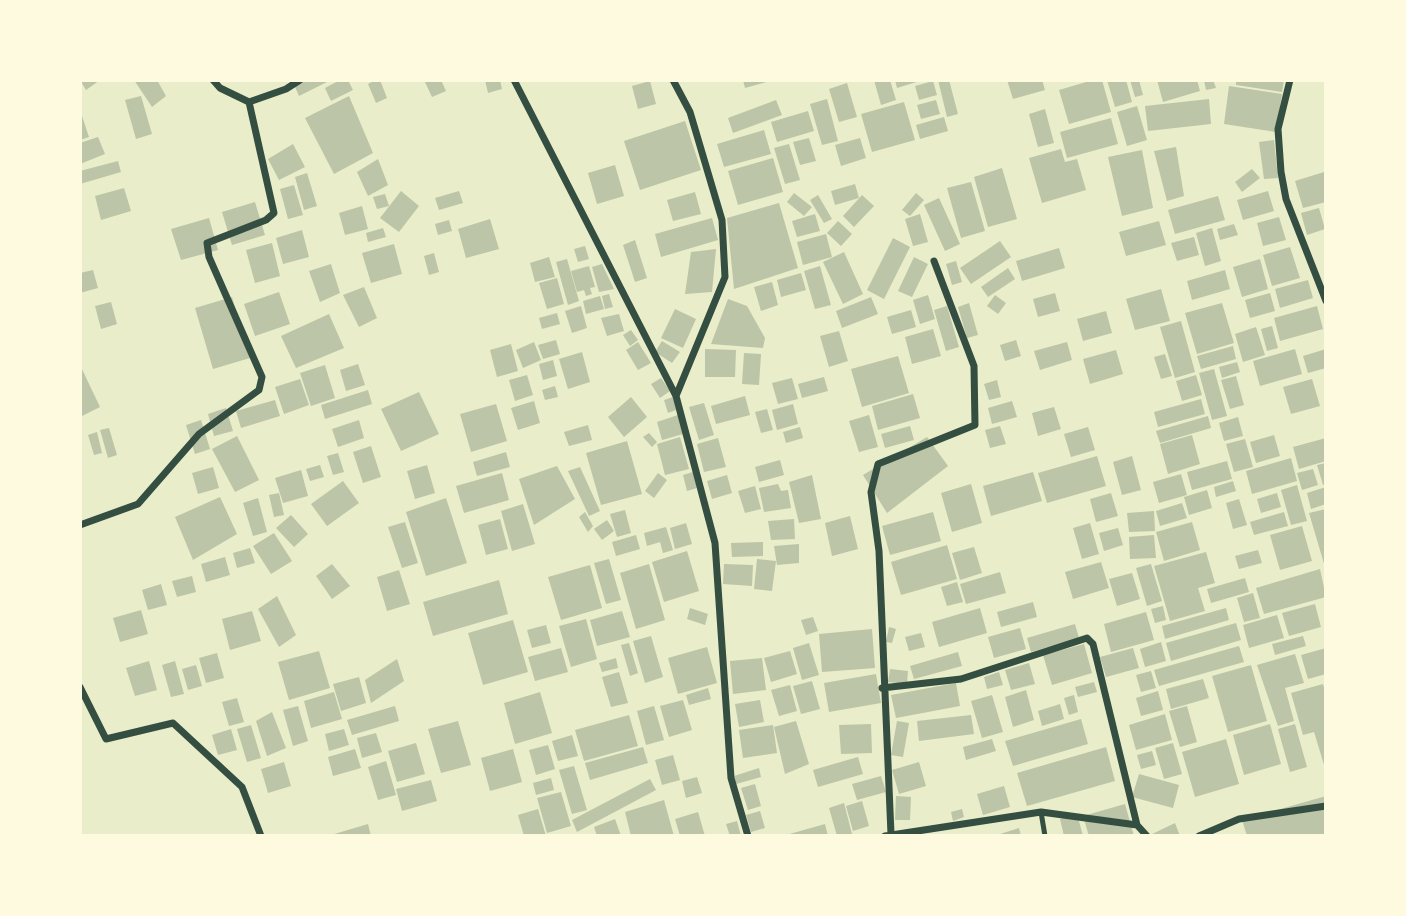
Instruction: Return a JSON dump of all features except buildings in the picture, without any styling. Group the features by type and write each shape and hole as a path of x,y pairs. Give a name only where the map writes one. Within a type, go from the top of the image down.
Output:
{"street":[{"path":"213,80 220,88 249,102 286,89 300,80"},
{"path":"514,80 648,346 676,396 715,543 731,778 748,835"},
{"path":"673,80 690,112 722,220 725,277 676,396"},
{"path":"1290,80 1278,129 1281,172 1286,199 1325,301"},
{"path":"80,525 138,504 198,434 259,390 262,377 209,257 207,243 266,220 274,214 249,102"},
{"path":"934,261 974,366 975,425 878,464 871,492 879,551 888,835 1041,812 1137,825"},
{"path":"882,688 961,679 1087,638 1093,644 1137,825 1147,835"},
{"path":"80,687 106,739 173,723 242,787 261,835"},
{"path":"1199,835 1239,819 1325,806"}],"lane":[{"path":"1041,812 1045,835"}]}
